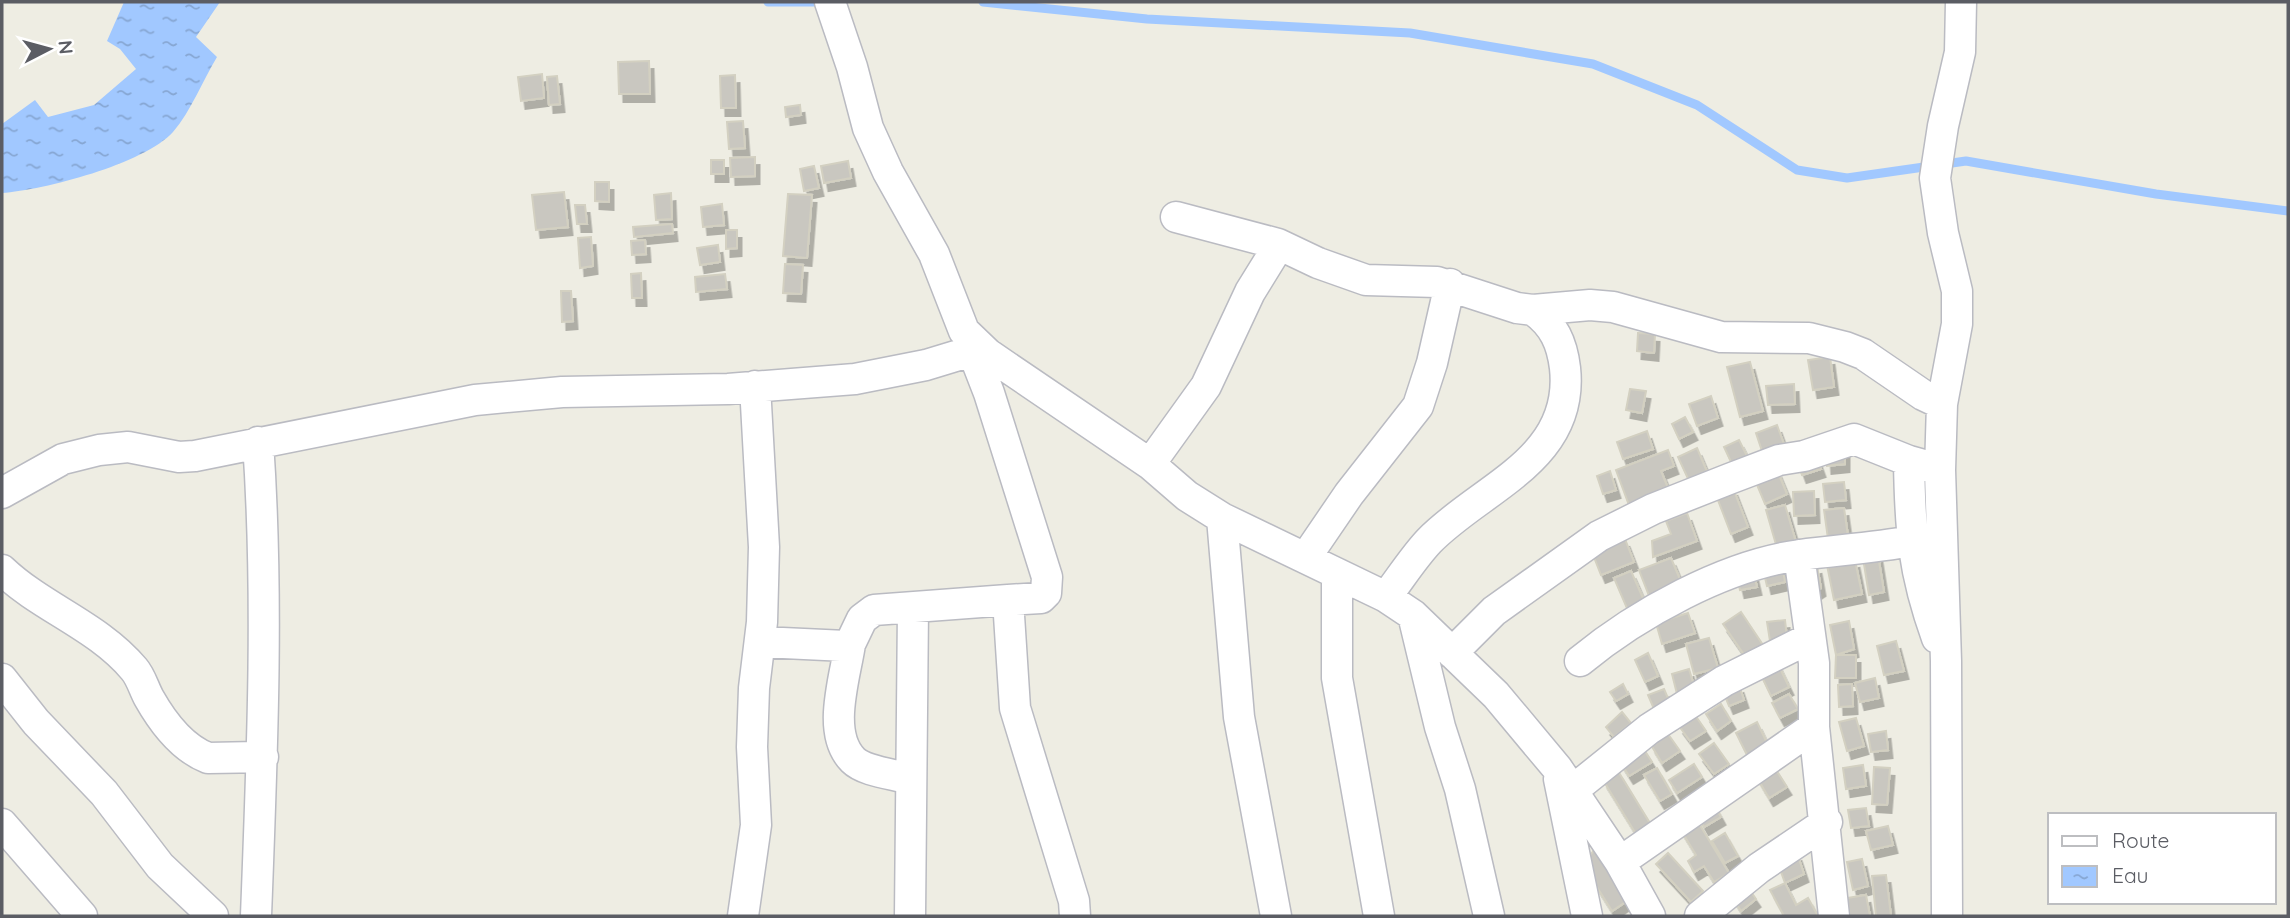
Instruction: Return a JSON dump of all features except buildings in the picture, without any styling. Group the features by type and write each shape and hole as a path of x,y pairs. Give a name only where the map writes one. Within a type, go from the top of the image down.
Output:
{"street":[{"path":"830,2 852,67 868,128 888,172 934,254 993,405 1047,577 1046,593 1041,598 868,613 850,645 837,727 853,760 861,765 911,779"},
{"path":"1947,916 1946,661 1940,470 1942,404 1957,324 1957,291 1943,233 1935,178 1943,126 1960,52 1961,2"},
{"path":"1176,217 1279,245 1318,263 1366,280 1450,285 1500,305 1533,310 1590,305 1668,321 1721,337 1809,338 1863,354 1923,396 1942,404"},
{"path":"1150,464 1206,386 1250,292 1279,245"},
{"path":"1306,557 1349,494 1418,406 1430,373 1450,285"},
{"path":"1386,597 1430,541 1532,459 1549,440 1562,403 1566,375 1563,353 1548,321 1533,310"},
{"path":"2,493 62,459 99,450 128,447 179,457 195,456 475,400 562,392 755,386 855,379 926,365 968,341"},
{"path":"968,341 1150,464 1187,496 1222,518 1386,597 1413,615 1496,695 1565,779 1620,862 1650,916"},
{"path":"743,916 756,825 752,747 754,688 761,642 764,538 755,386"},
{"path":"1452,653 1494,611 1599,536 1653,509 1779,460 1804,456 1854,439 1940,470"},
{"path":"256,916 263,757 262,508 258,442"},
{"path":"1909,461 1911,541 1922,595 1946,661"},
{"path":"1222,518 1239,717 1276,916"},
{"path":"1580,661 1612,636 1700,587 1749,568 1798,555 1911,541"},
{"path":"1798,555 1816,687 1814,727 1827,822 1834,916"},
{"path":"2,570 34,596 94,632 136,670 170,730 200,755 208,758 263,757"},
{"path":"1337,574 1337,678 1379,916"},
{"path":"1008,600 1015,708 1047,806 1074,901 1075,916"},
{"path":"910,916 913,608"},
{"path":"1413,615 1440,727 1460,789 1489,916"},
{"path":"1565,779 1724,681 1811,638"},
{"path":"761,642 850,645"},
{"path":"2,679 36,722 104,793 160,866 213,916"},
{"path":"1620,862 1814,727"},
{"path":"1565,779 1587,916"},
{"path":"1700,916 1759,867 1827,822"},
{"path":"2,824 82,916"}],"water":[{"path":"124,2 220,2 196,37 217,57 186,115 159,144 117,165 67,181 2,193 2,124 35,100 48,117 94,105 136,69 120,49 107,41"}],"waterway":[{"path":"768,2 824,2"},
{"path":"983,2 1147,19 1410,33 1593,64 1697,105 1797,170 1847,178 1966,161 2156,194 2288,211"}]}
